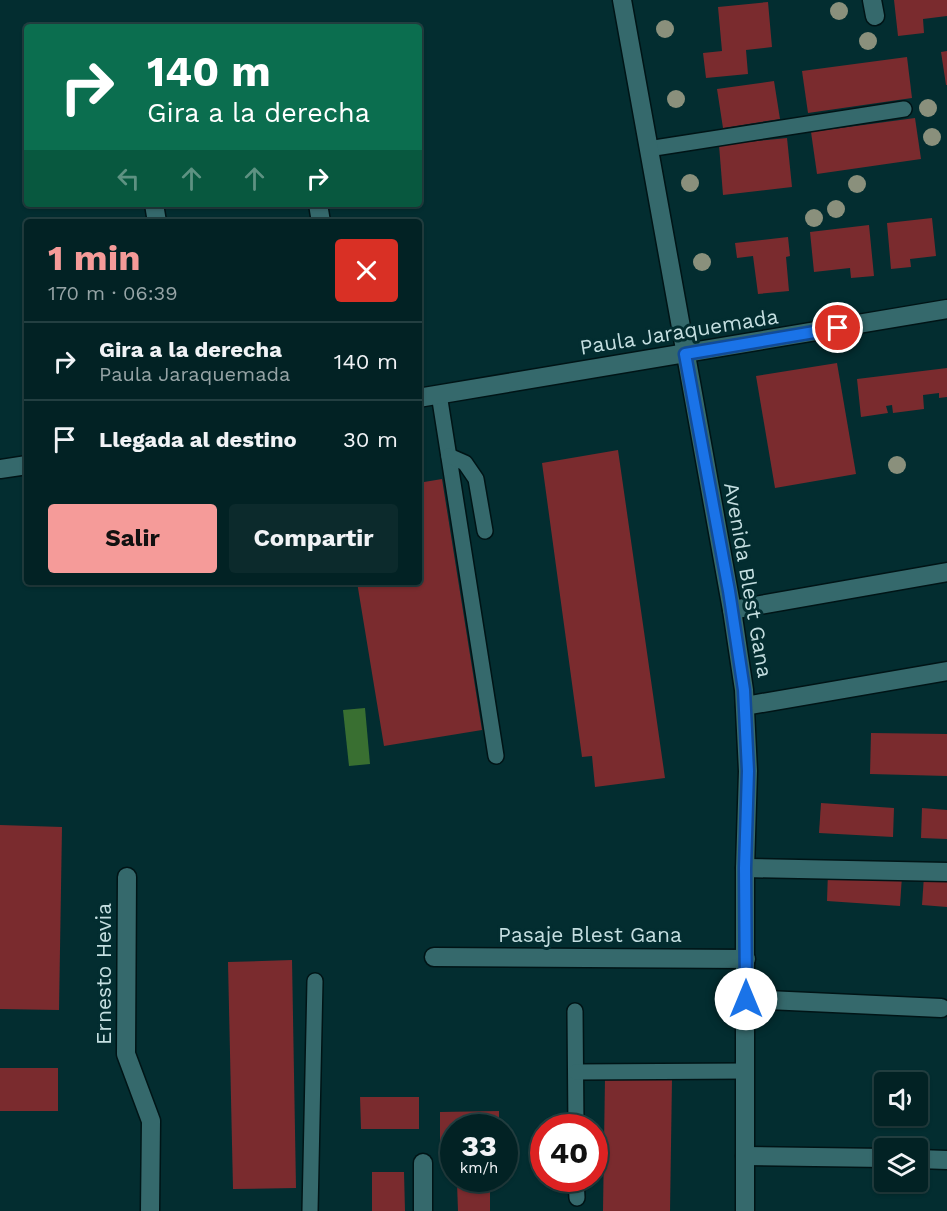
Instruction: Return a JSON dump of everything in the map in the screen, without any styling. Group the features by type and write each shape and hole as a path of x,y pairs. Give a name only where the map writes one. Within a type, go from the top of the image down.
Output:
{"street":[{"name":"Avenida Blest Gana","path":"622,0 732,610 744,690 748,771 745,868 745,1211"},
{"name":"Paula Jaraquemada","path":"422,397 947,309"},
{"path":"0,469 24,465"},
{"path":"732,610 947,572"},
{"path":"745,706 947,671"},
{"path":"745,868 947,872"},
{"name":"Ernesto Hevia","path":"127,877 126,1054 151,1121 150,1211"},
{"name":"Pasaje Blest Gana","path":"434,957 746,959"},
{"path":"746,999 941,1008"},
{"path":"745,1156 874,1158"},
{"path":"928,1159 947,1160"},
{"path":"423,1163 423,1211"}],"lane":[{"path":"648,149 904,109"},
{"path":"439,394 496,756"},
{"path":"449,456 465,463 476,478 485,531"},
{"path":"310,1211 315,981"},
{"path":"575,1011 576,1114"},
{"path":"576,1072 746,1071"},
{"path":"577,1192 577,1198"}],"shaded area":[{"path":"365,708 370,764 349,766 343,710"}],"building":[{"path":"894,0 947,0 947,16 923,19 924,33 898,36"},
{"path":"768,2 772,47 746,50 748,74 706,78 703,53 722,51 718,7"},
{"path":"947,51 947,85 946,85 941,52"},
{"path":"907,57 912,98 808,113 802,71"},
{"path":"774,81 780,119 723,128 717,89"},
{"path":"915,118 921,159 817,174 811,132"},
{"path":"787,138 792,187 723,195 719,145"},
{"path":"932,218 936,256 910,259 911,267 891,269 887,223"},
{"path":"869,225 874,276 851,278 850,268 814,272 810,232"},
{"path":"788,237 790,256 786,257 789,291 758,294 753,256 737,258 735,243"},
{"path":"837,363 856,474 775,488 756,376"},
{"path":"947,368 947,397 939,398 939,393 923,395 924,409 893,413 892,405 886,406 888,413 861,417 857,379"},
{"path":"618,450 665,778 595,787 592,756 582,757 542,463"},
{"path":"442,479 482,730 384,746 357,585 422,585 422,482"},
{"path":"871,733 947,734 947,776 870,774"},
{"path":"821,803 894,808 893,837 819,833"},
{"path":"922,808 947,810 947,839 921,838"},
{"path":"0,825 62,827 59,1010 0,1009"},
{"path":"828,872 902,876 900,906 827,901"},
{"path":"924,876 947,877 947,907 922,905"},
{"path":"292,960 296,1188 233,1189 228,962"},
{"path":"0,1068 58,1068 58,1111 0,1111"},
{"path":"605,1078 672,1079 670,1211 603,1211 603,1192 608,1192 608,1114 604,1114"},
{"path":"360,1097 419,1097 419,1129 361,1129"},
{"path":"499,1111 499,1114 440,1114 440,1112"},
{"path":"372,1172 404,1172 405,1211 372,1211"},
{"path":"457,1192 490,1192 490,1211 458,1211"}],"route":[{"path":"746,999 745,868 748,771 744,690 729,591 685,354 838,328"}]}
